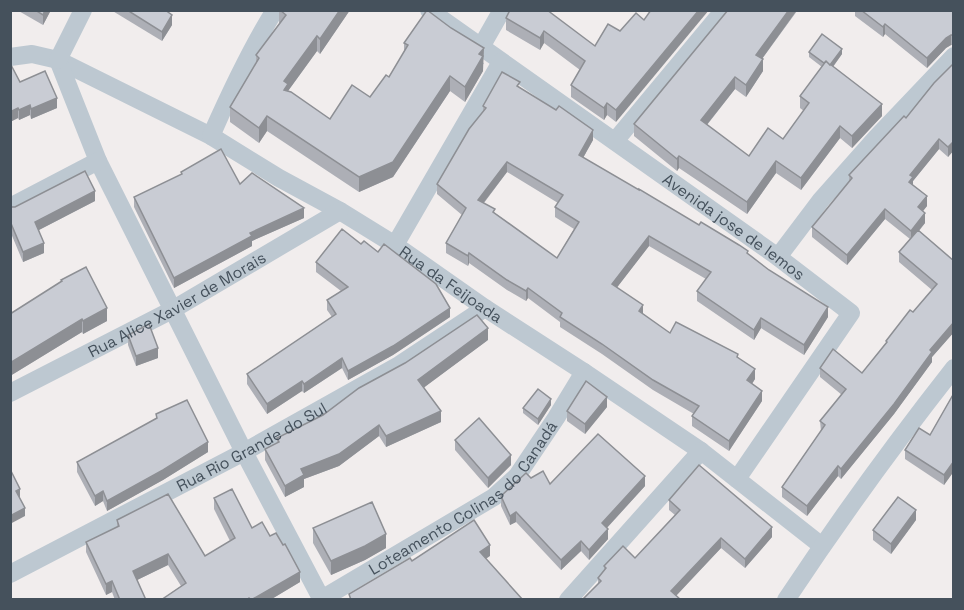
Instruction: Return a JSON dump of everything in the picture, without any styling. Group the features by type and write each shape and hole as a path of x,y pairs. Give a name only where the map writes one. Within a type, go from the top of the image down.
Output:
{"street":[{"path":"83,10 58,60 98,161 244,452 321,599"},
{"path":"211,136 231,92 275,10"},
{"path":"429,10 615,141 724,10"},
{"path":"481,47 502,10"},
{"name":"Rua da Feijoada","path":"10,57 32,54 58,60 211,136 279,178 340,211 395,245 701,451 822,546"},
{"path":"778,256 821,200 954,56"},
{"path":"395,245 501,62"},
{"name":"Avenida jose de lemos","path":"615,141 778,256 851,313 737,479"},
{"path":"10,207 98,161"},
{"name":"Rua Alice Xavier de Morais","path":"10,393 172,310 340,211"},
{"name":"Rua Rio Grande do Sul","path":"10,574 244,452 399,365 486,308"},
{"path":"786,600 899,437 954,368"},
{"name":"Loteamento Colinas do Canadá","path":"321,599 494,497 517,476 584,372"},
{"path":"568,600 701,451"}],"building":[{"path":"35,10 45,10 43,15"},
{"path":"127,10 165,10 172,15 162,32"},
{"path":"280,10 340,10 320,39 317,36 284,81 288,84 284,90 291,92 330,119 352,85 370,97 386,75 389,77 408,45 404,43 427,10 484,48 479,54 483,56 465,87 450,76 393,162 359,177 267,116 259,128 230,107 259,58 256,55 286,15"},
{"path":"510,10 547,10 595,46 608,24 620,31 636,13 644,20 651,10 699,10 616,110 607,103 604,108 571,85 585,61 544,31 540,38 506,18"},
{"path":"728,10 789,10 756,55 763,59 746,85 735,77 701,120 749,156 768,128 783,139 809,103 800,96 826,61 882,104 852,136 840,126 801,178 776,161 747,202 679,156 677,159 634,124"},
{"path":"861,10 954,10 954,35 946,38 927,58 885,24 883,27"},
{"path":"822,34 842,49 830,65 809,52"},
{"path":"10,63 20,82 45,71 57,98 31,109 30,105 10,112"},
{"path":"954,63 954,141 948,147 939,139 910,175 913,177 909,182 927,196 918,207 925,213 911,231 885,209 847,255 812,227 852,178 849,175 904,116 906,118 934,83"},
{"path":"502,72 520,82 517,86 556,110 559,106 593,130 579,155 699,225 701,222 739,245 769,270 828,307 804,345 761,318 754,330 697,291 711,272 649,236 612,284 643,305 639,311 670,333 676,322 738,354 737,357 755,369 747,380 762,391 729,441 692,416 699,406 653,380 560,317 562,313 528,288 526,291 469,253 468,256 446,243 466,208 437,184 469,129 486,108 483,106","holes":["507,162 563,195 555,207 579,222 557,258 493,212 495,209 478,200"]},
{"path":"221,149 240,184 252,173 304,208 250,233 252,236 174,278 134,197 182,174 181,172"},
{"path":"85,171 95,191 35,222 44,243 23,252 10,221 10,207 15,207"},
{"path":"342,229 361,244 364,241 378,252 384,244 436,284 450,308 393,346 348,371 342,358 304,384 302,381 267,404 247,374 336,314 327,300 348,287 316,262"},
{"path":"918,230 954,261 954,322 930,350 932,352 894,404 841,469 838,466 807,506 782,487 825,425 820,421 846,389 820,368 833,349 862,373 910,310 913,312 937,284 899,252"},
{"path":"86,267 107,308 83,321 82,319 10,363 10,314 61,280"},
{"path":"477,315 488,328 418,380 441,411 386,436 379,425 339,454 301,469 304,475 285,486 265,449 279,442 277,438 323,415 359,388 405,363"},
{"path":"149,324 158,348 136,356 128,335"},
{"path":"586,381 607,397 585,424 567,411"},
{"path":"538,389 551,399 538,419 523,408"},
{"path":"954,393 954,461 944,475 905,450 919,428 930,435"},
{"path":"187,400 208,442 107,501 103,491 95,496 77,462 157,418 156,414"},
{"path":"479,418 511,455 488,478 455,440"},
{"path":"598,434 645,476 602,523 608,529 589,550 581,541 561,560 516,512 510,516 501,496 526,473 531,478 543,471 550,484"},
{"path":"699,465 772,527 745,559 721,538 671,591 681,600 582,600 601,581 598,578 606,568 604,566 623,546 635,558 680,510 669,500"},
{"path":"11,471 20,489 16,491 25,508 10,516"},
{"path":"232,489 252,528 262,522 270,536 276,533 283,545 285,544 300,572 251,600 249,598 246,600 161,600 186,583 168,554 133,571 146,600 120,600 112,581 106,584 86,542 119,526 117,520 168,494 205,556 235,538 214,498"},
{"path":"898,497 916,510 891,544 873,530"},
{"path":"372,502 386,534 331,561 313,528"},
{"path":"474,520 490,545 480,552 523,600 351,600 349,594 410,558 412,561"}]}
